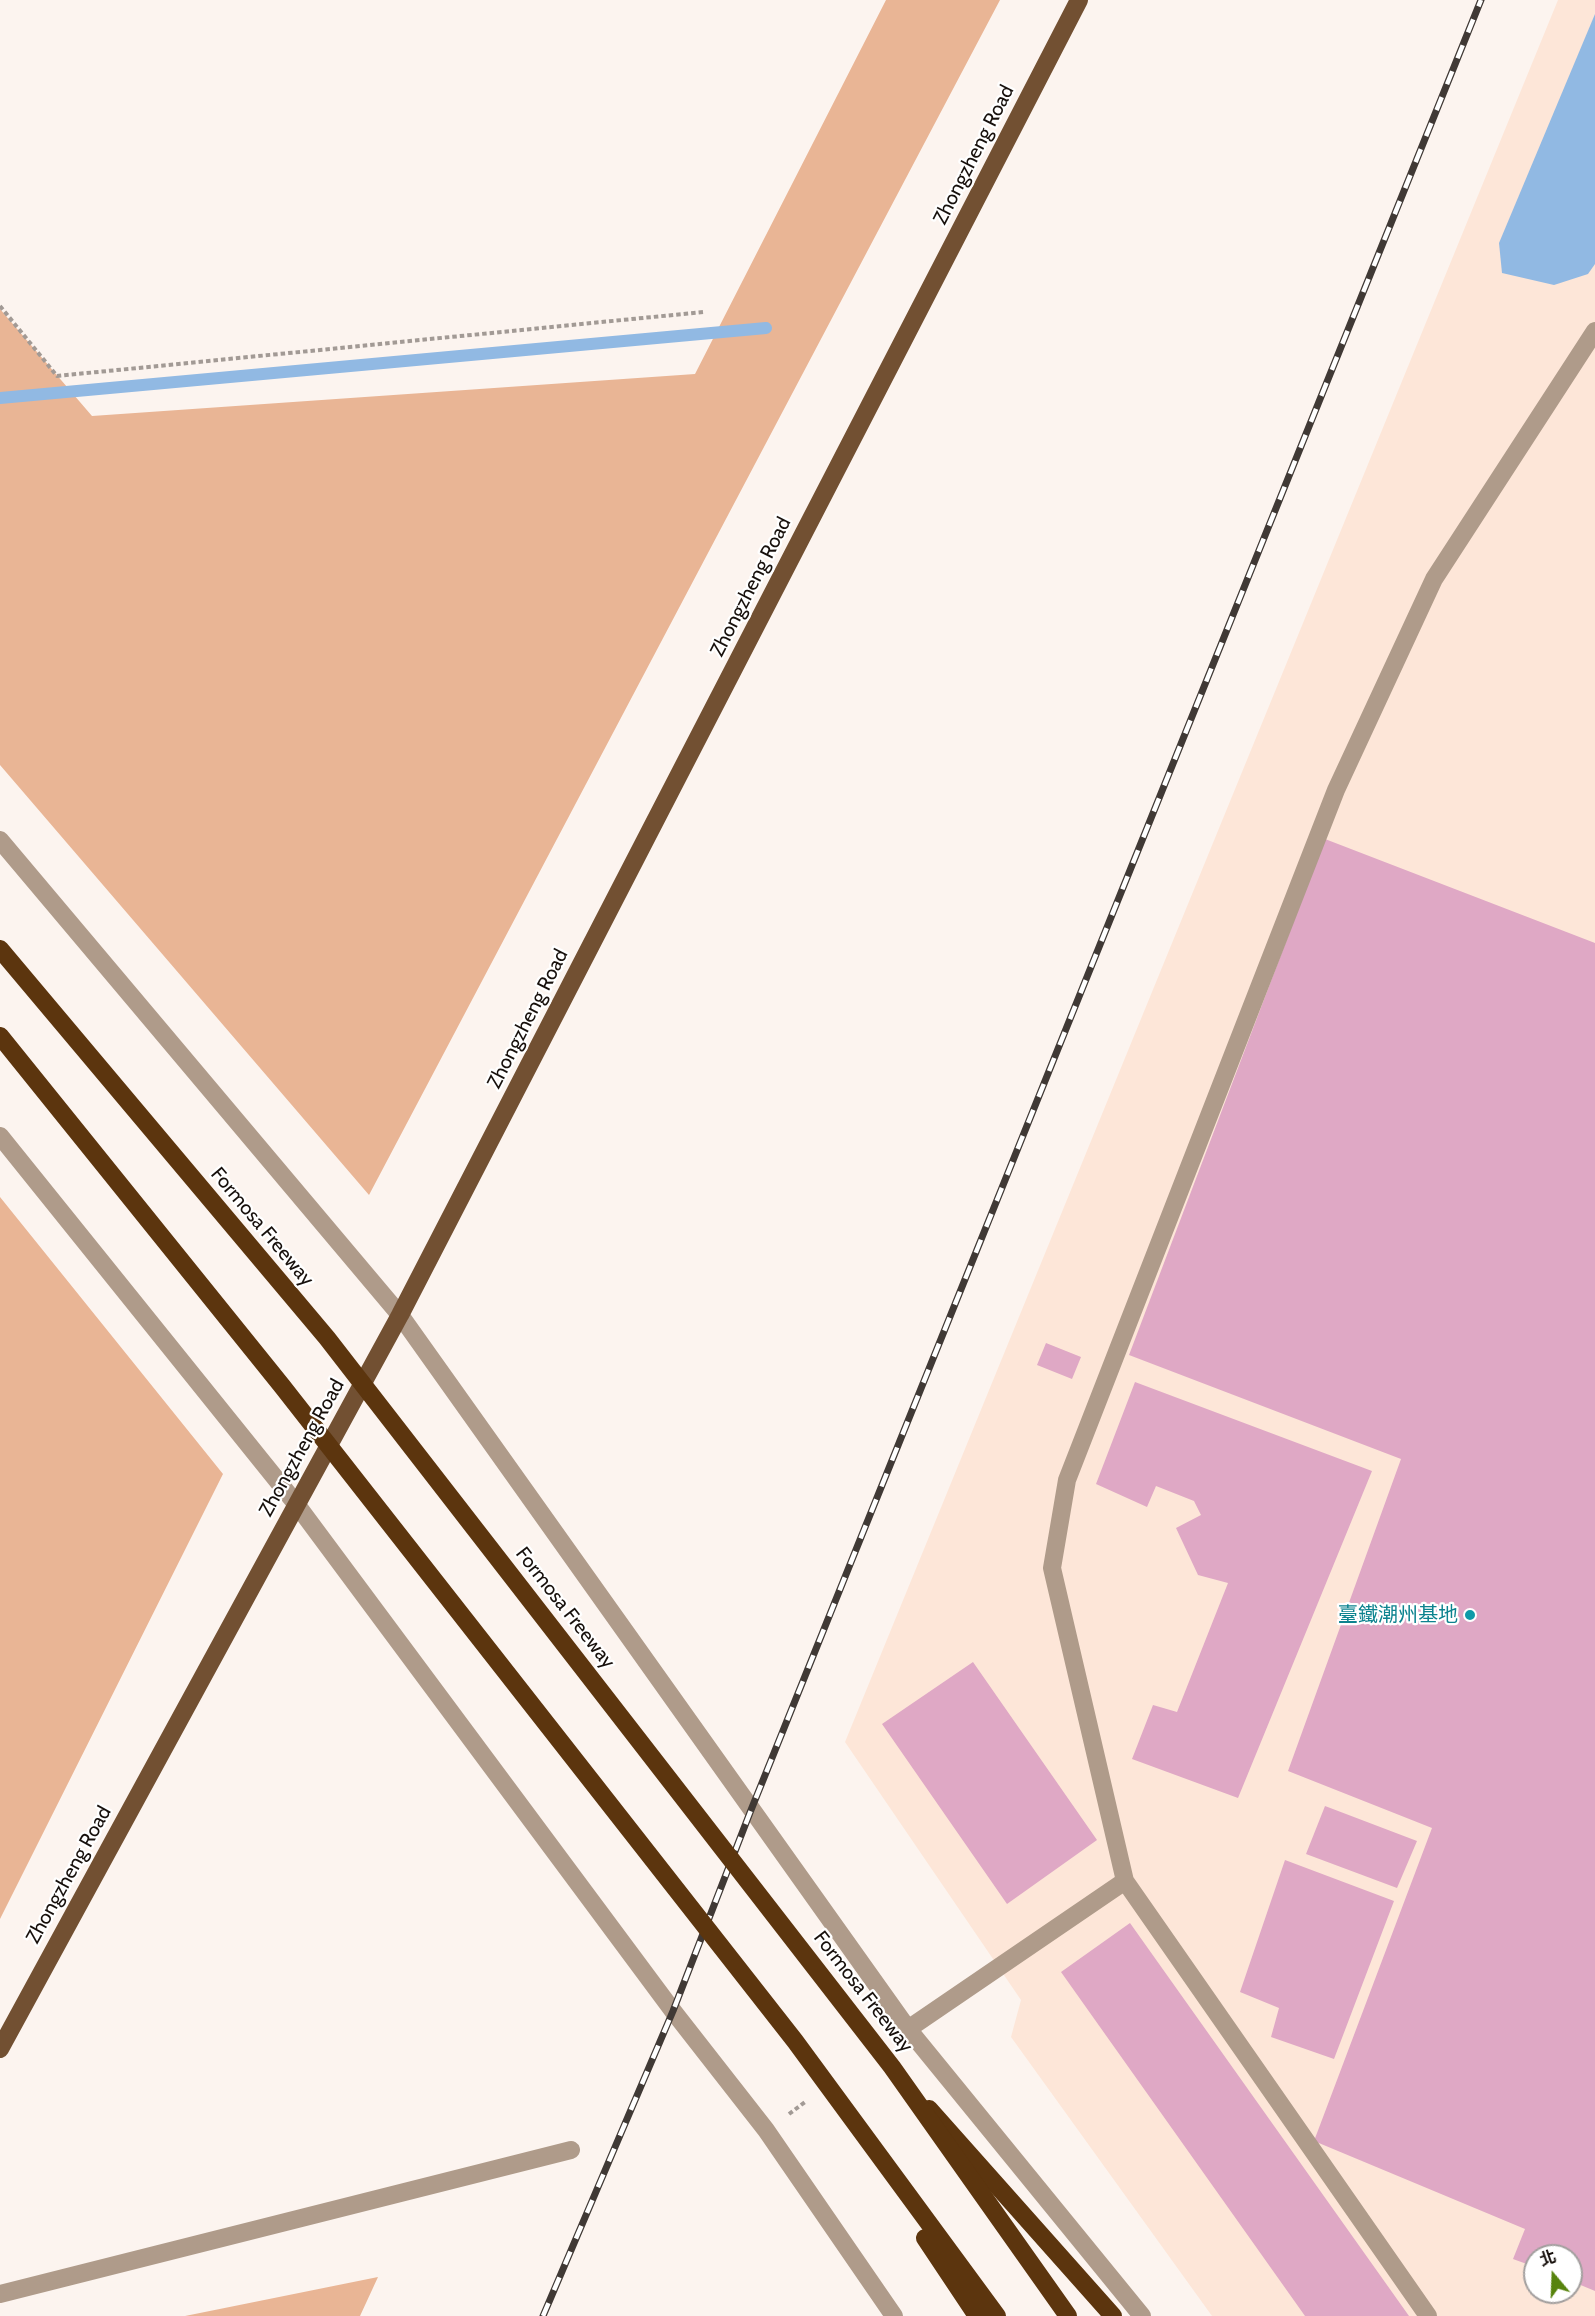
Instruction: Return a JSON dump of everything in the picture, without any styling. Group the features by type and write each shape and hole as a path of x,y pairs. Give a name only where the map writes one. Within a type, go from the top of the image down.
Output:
{"highway":[{"name":"Formosa Freeway","path":"0,948 327,1338 892,2067 1068,2316"},
{"path":"0,1036 282,1386 795,2041 997,2316"},
{"path":"795,2041 977,2316"},
{"path":"892,2067 1113,2316"}],"main road":[{"name":"Zhongzheng Road","path":"0,2049 400,1315 1079,0"}],"street":[{"path":"1428,2316 1125,1881 1052,1568 1067,1480 1336,790 1434,579 1595,332"},
{"path":"0,840 400,1315 908,2029 1142,2316"},
{"path":"0,1136 297,1505 666,2002 766,2130 894,2316"},
{"path":"908,2029 1125,1881"},
{"path":"0,2294 571,2150"}],"path":[{"path":"0,306 57,376 703,312"}],"shaded area":[{"path":"886,0 1000,0 369,1195 0,765 0,309 92,416 695,374"},
{"path":"1558,0 1595,0 1595,2316 1212,2316 1011,2037 1021,2000 845,1742"},
{"path":"0,1197 223,1474 0,1919"},
{"path":"378,2277 360,2316 185,2316"}],"water":[{"path":"1595,14 1595,264 1588,274 1554,285 1502,273 1499,243"}],"building":[{"name":"臺鐵潮州基地","path":"1325,839 1595,943 1595,2291 1583,2286 1583,2244 1523,2244 1523,2263 1513,2259 1525,2229 1314,2141 1432,1828 1288,1771 1401,1459 1129,1355"},
{"path":"1046,1343 1081,1357 1072,1379 1037,1365"},
{"path":"1135,1382 1372,1471 1238,1798 1132,1759 1153,1705 1177,1712 1228,1583 1198,1575 1176,1528 1201,1515 1194,1501 1156,1486 1147,1507 1096,1484"},
{"path":"973,1662 1097,1840 1007,1904 882,1724"},
{"path":"1325,1806 1417,1841 1397,1888 1306,1854"},
{"path":"1285,1860 1394,1901 1334,2059 1271,2037 1279,2008 1240,1992"},
{"path":"1130,1923 1409,2316 1305,2316 1061,1972"}],"waterway":[{"path":"0,398 766,328"}],"railway":[{"path":"543,2316 673,2011 751,1810 1481,0"}],"place":[{"name":"臺鐵潮州基地","path":"1470,1615"}]}
